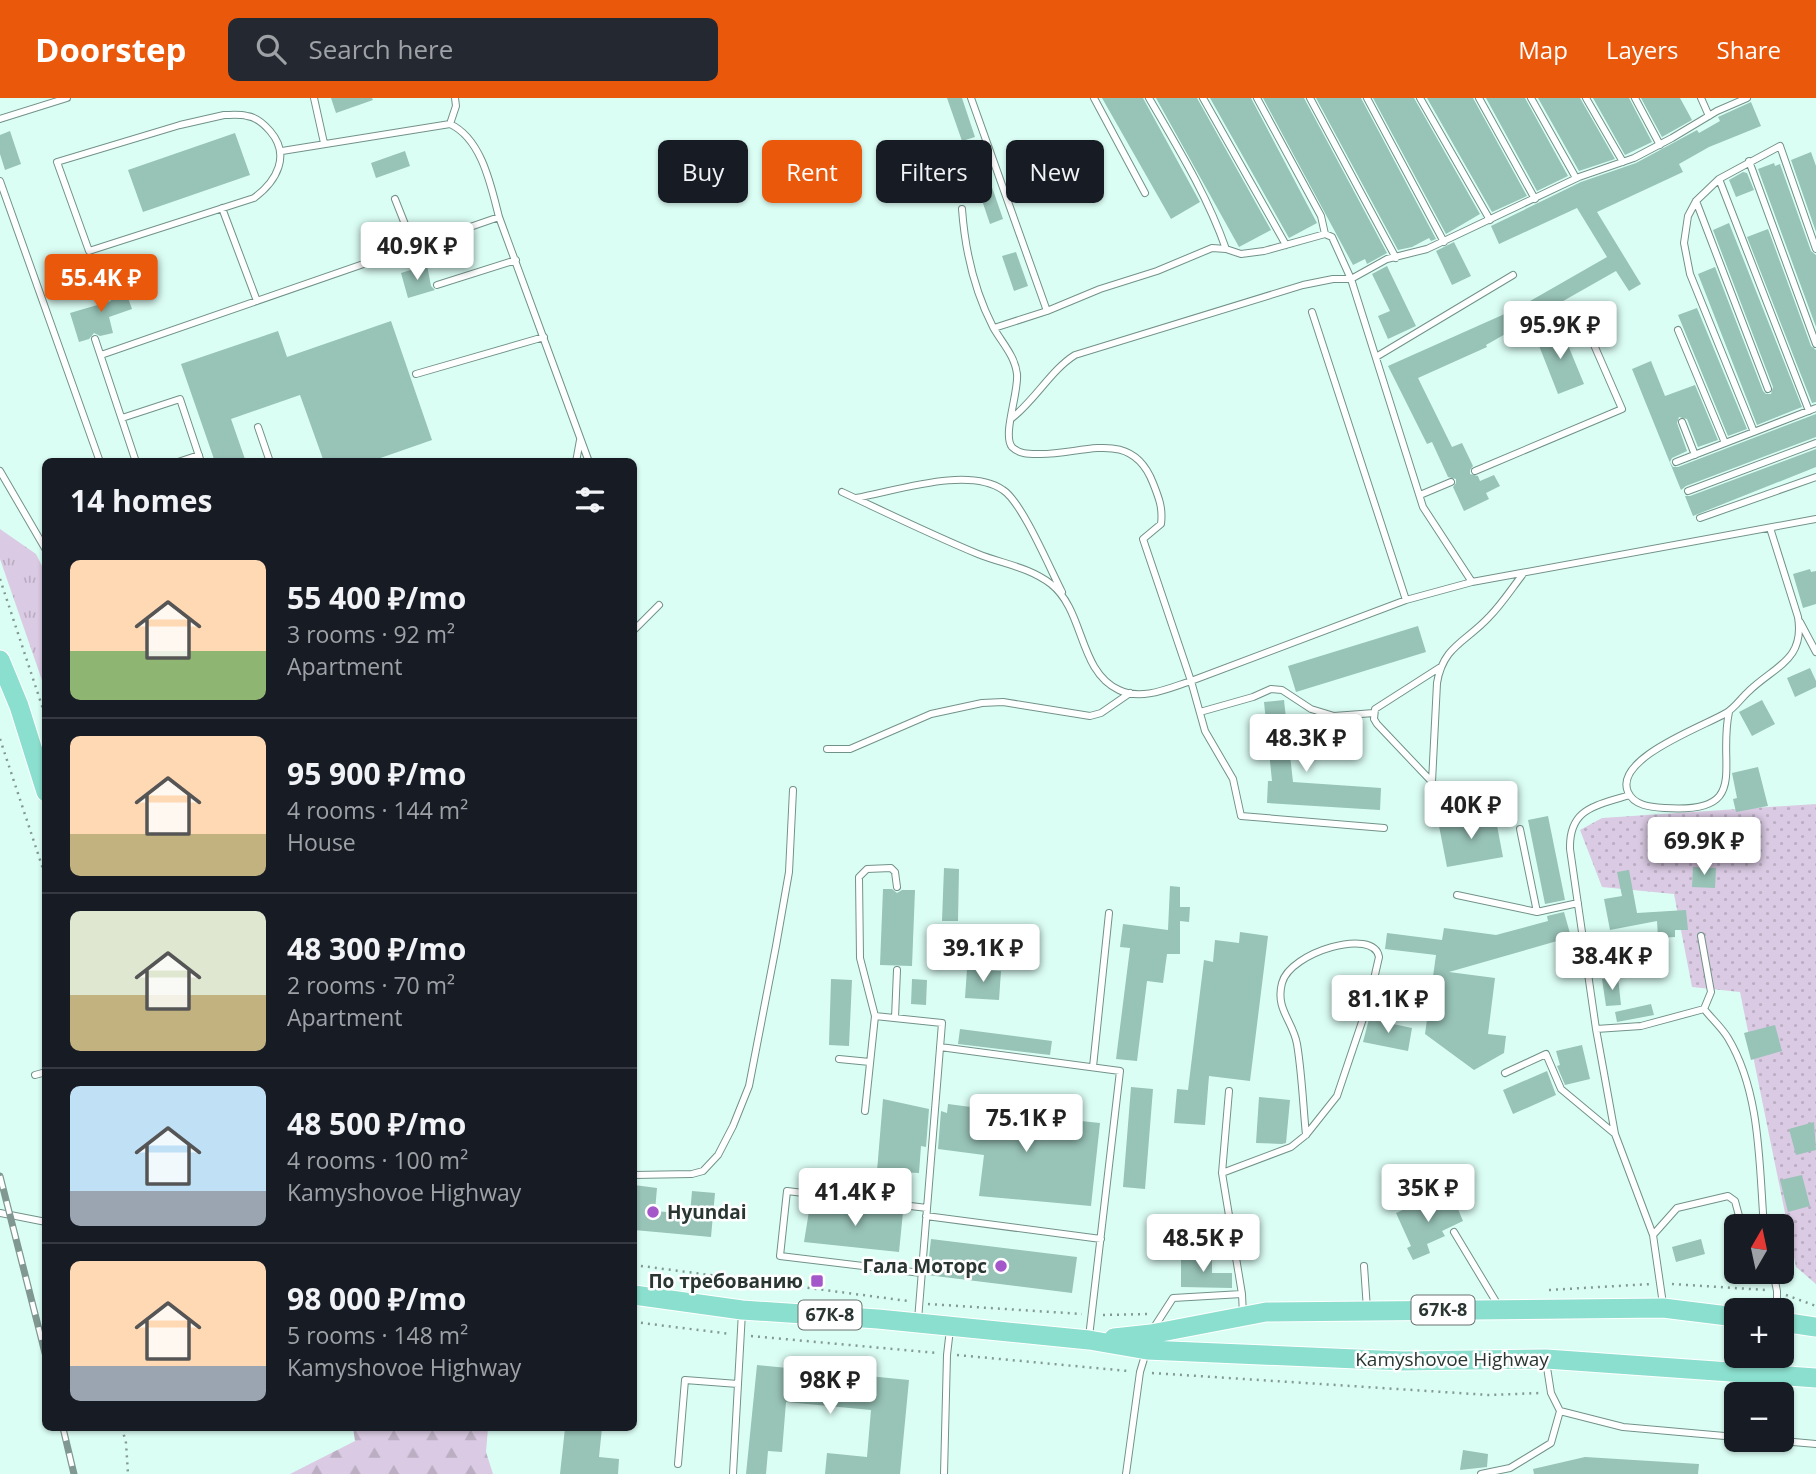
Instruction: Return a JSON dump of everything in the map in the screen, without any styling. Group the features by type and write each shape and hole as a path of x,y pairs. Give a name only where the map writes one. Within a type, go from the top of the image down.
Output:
{"main road":[{"path":"0,660 19,706 42,779"},
{"name":"Kamyshovoe Highway","path":"637,1295 742,1310 1089,1340 1403,1361 1546,1359 1816,1378"},
{"name":"Kamyshovoe Highway","path":"1149,1342 1266,1312 1663,1308 1724,1316"},
{"path":"1794,1324 1816,1327"}],"lane":[{"path":"0,119 67,98"},
{"path":"314,98 324,143"},
{"path":"450,124 456,98"},
{"path":"971,98 1047,311"},
{"path":"1094,98 1145,193"},
{"path":"1149,98 1213,212 1226,249"},
{"path":"1203,98 1286,245"},
{"path":"1257,98 1321,216 1325,234"},
{"path":"1310,98 1396,258"},
{"path":"1367,98 1444,242"},
{"path":"1420,98 1490,220"},
{"path":"1479,98 1535,199"},
{"path":"1531,98 1576,178"},
{"path":"1586,98 1623,162"},
{"path":"1635,98 1660,145"},
{"path":"1701,98 1709,116"},
{"path":"1012,418 1035,398 1063,362 1075,355 1303,285 1350,279 1372,265 1427,249 1576,178 1623,162 1747,98"},
{"path":"224,115 248,116 262,123 273,134 282,150 280,164 264,190 254,198 89,251 57,162 180,125 224,115"},
{"path":"282,150 450,124 459,128 472,142 490,181 499,217 588,458"},
{"path":"1754,432 1690,274 1684,243 1688,216 1696,201 1719,179 1780,146 1816,249"},
{"path":"1749,161 1816,344"},
{"path":"1676,462 1813,410 1719,179"},
{"path":"0,181 99,458"},
{"path":"396,199 414,247"},
{"path":"1696,201 1768,389"},
{"path":"222,208 257,301"},
{"path":"962,209 968,259 980,295 994,328 1016,364 1012,418 1007,434 1011,446 1021,453 1051,455 1107,446 1121,450 1146,466 1163,509 1161,524 1143,539 1205,731 1234,779 1241,816 1384,828"},
{"path":"101,355 499,217"},
{"path":"994,328 1047,311 1212,248 1241,254 1264,251 1325,234 1332,237 1350,279 1423,507 1472,582"},
{"path":"437,285 516,260"},
{"path":"1376,357 1513,275"},
{"path":"1475,471 1622,409 1577,306"},
{"path":"1312,312 1406,600"},
{"path":"1678,330 1725,443"},
{"path":"416,374 544,337"},
{"path":"95,339 135,458"},
{"path":"122,418 180,398 200,458"},
{"path":"1682,422 1695,455"},
{"path":"258,427 269,458"},
{"path":"577,458 581,439"},
{"path":"1688,491 1816,443"},
{"path":"0,471 42,543"},
{"path":"1700,518 1816,477"},
{"path":"856,498 944,481 970,480 1005,491 1025,517 1066,600 1093,665 1105,680 1119,691 1130,693 1156,693 1406,600 1472,582 1816,519"},
{"path":"1420,495 1451,482"},
{"path":"842,492 980,555 1030,570 1052,585 1066,600"},
{"path":"1729,712 1726,736 1727,782 1722,795 1715,801 1693,807 1667,808 1640,804 1629,794 1628,780 1642,761 1674,737 1729,712 1794,652 1800,629 1770,528"},
{"path":"1432,782 1377,724 1375,709 1439,668 1449,652 1489,618 1523,574"},
{"path":"637,627 659,606"},
{"path":"1797,617 1816,652"},
{"path":"1439,668 1433,793 1443,811 1451,813 1496,805"},
{"path":"1200,712 1253,697 1271,688 1282,690 1311,709 1334,716 1374,713"},
{"path":"827,749 850,749 931,714 982,703 1003,702 1090,716 1101,713 1130,693"},
{"path":"637,1176 646,1179 703,1171 710,1165 733,1126 749,1086 789,872 793,790"},
{"path":"1629,794 1590,808 1580,815 1573,824 1570,849 1596,1029 1615,1134 1653,1235 1663,1308"},
{"path":"1520,829 1537,912"},
{"path":"865,1111 875,1016 860,958 859,877 867,869 891,868 895,872 897,887"},
{"path":"1457,895 1537,912 1578,903"},
{"path":"1093,1067 1109,913"},
{"path":"1701,936 1711,992 1704,1009"},
{"path":"1222,1173 1292,1147 1306,1135 1337,1096 1368,1001 1378,957 1377,950 1372,946 1357,943 1342,945 1306,956 1286,971 1280,1002 1297,1040 1306,1135"},
{"path":"895,1018 897,970"},
{"path":"1596,1029 1641,1027 1704,1009"},
{"path":"1704,1009 1728,1038 1752,1103 1763,1214"},
{"path":"875,1016 942,1023 918,1324"},
{"path":"940,1047 1120,1070 1089,1340"},
{"path":"1505,1073 1546,1054 1561,1089 1615,1134"},
{"path":"839,1059 870,1062"},
{"path":"34,1075 42,1073"},
{"path":"1228,1091 1222,1173 1242,1294 1243,1317"},
{"path":"921,1273 780,1256 787,1191 927,1208"},
{"path":"1653,1235 1677,1208 1728,1196 1735,1200 1739,1214"},
{"path":"0,1213 42,1221"},
{"path":"926,1216 1101,1239"},
{"path":"1454,1232 1501,1310"},
{"path":"1364,1266 1367,1311"},
{"path":"1126,1474 1140,1372 1149,1342 1173,1298 1242,1294"},
{"path":"733,1474 742,1310"},
{"path":"944,1474 947,1354 951,1327"},
{"path":"1481,1474 1510,1468 1552,1443 1560,1411 1551,1393 1546,1359"},
{"path":"678,1464 685,1380 738,1384"},
{"path":"1560,1411 1623,1427 1724,1436"},
{"path":"1794,1442 1816,1444"}],"path":[{"path":"0,579 42,706"},
{"path":"0,739 42,866"},
{"path":"637,1265 881,1297"},
{"path":"637,1322 741,1335 1140,1372 1489,1395 1551,1393"},
{"path":"123,1431 128,1474"}],"green space":[{"path":"0,529 36,554 42,566 42,680 0,559"},
{"path":"1816,804 1816,1284 1796,1267 1794,1214 1785,1214 1740,992 1692,987 1674,894 1602,887 1580,830 1602,818"},
{"path":"353,1431 488,1431 486,1452 493,1474 290,1474 355,1441"}],"building":[{"path":"331,98 372,98 373,100 336,113"},
{"path":"947,98 962,98 975,137 962,140"},
{"path":"1102,98 1143,98 1200,202 1171,219"},
{"path":"1156,98 1197,98 1271,230 1239,247"},
{"path":"1210,98 1251,98 1317,223 1289,238"},
{"path":"1263,98 1304,98 1387,253 1367,264 1365,259 1353,265"},
{"path":"1316,98 1361,98 1436,239 1431,241 1429,238 1412,247 1398,250"},
{"path":"1373,98 1414,98 1480,214 1446,234"},
{"path":"1427,98 1473,98 1527,196 1492,212"},
{"path":"1486,98 1525,98 1568,176 1537,191"},
{"path":"1538,98 1580,98 1615,159 1579,171"},
{"path":"1593,98 1629,98 1652,142 1625,155"},
{"path":"1641,98 1680,98 1692,120 1662,137"},
{"path":"1751,102 1761,126 1709,147 1679,164 1683,172 1597,212 1641,284 1629,291 1616,271 1486,345 1487,347 1418,378 1452,447 1462,443 1473,466 1470,474 1478,476 1480,481 1494,475 1500,486 1486,493 1489,499 1464,511 1453,487 1456,479 1448,477 1432,442 1427,444 1388,366 1518,308 1607,257 1577,208 1499,244 1491,226 1581,182 1636,163 1697,130 1699,133 1720,121 1718,117"},
{"path":"10,131 21,164 5,170 0,154 0,135"},
{"path":"235,133 250,175 143,212 128,170"},
{"path":"405,151 410,166 376,178 371,163"},
{"path":"1811,152 1816,166 1816,232 1791,160"},
{"path":"1774,163 1775,166 1780,164 1811,251 1816,255 1816,327 1758,169"},
{"path":"1743,172 1747,173 1754,190 1736,197 1729,180"},
{"path":"992,187 1003,219 990,224 983,203 992,203"},
{"path":"1729,223 1802,407 1757,425 1698,274 1715,267 1763,391 1771,394 1773,387 1713,230"},
{"path":"1768,229 1811,346 1816,350 1816,402 1812,403 1747,237"},
{"path":"1454,242 1471,276 1452,285 1436,251"},
{"path":"1016,252 1028,286 1014,291 1002,256"},
{"path":"427,265 431,286 435,290 408,298 401,273"},
{"path":"1387,266 1416,326 1388,339 1378,316 1390,311 1372,274"},
{"path":"122,281 132,309 109,317 113,333 100,336 94,333 89,339 79,342 70,313 111,301 106,287"},
{"path":"1697,308 1747,429 1728,436 1678,315"},
{"path":"391,321 432,440 380,458 323,458 300,395 231,419 245,458 214,458 181,364 278,331 287,357"},
{"path":"1561,328 1584,384 1558,394 1536,338"},
{"path":"1651,361 1665,396 1695,385 1718,440 1698,447 1687,419 1679,417 1677,423 1687,451 1672,458 1670,462 1673,467 1816,414 1816,437 1681,490 1632,369"},
{"path":"1816,449 1816,467 1693,516 1685,496"},
{"path":"1810,569 1811,572 1816,571 1816,604 1803,608 1793,574"},
{"path":"1418,626 1426,652 1296,692 1288,666"},
{"path":"1810,668 1816,687 1795,697 1787,678"},
{"path":"1284,700 1293,782 1381,788 1380,810 1267,803 1268,781 1272,781 1264,702"},
{"path":"1762,700 1775,724 1752,736 1739,712"},
{"path":"1758,767 1768,806 1736,812 1733,799 1737,798 1732,773"},
{"path":"1495,815 1503,857 1447,867 1439,826"},
{"path":"1548,816 1565,900 1545,904 1528,820"},
{"path":"1693,867 1716,868 1715,888 1692,887"},
{"path":"944,868 959,869 958,921 942,921"},
{"path":"1629,870 1637,913 1686,910 1688,930 1675,930 1675,937 1658,938 1657,921 1610,930 1604,899 1622,896 1617,872"},
{"path":"1170,886 1180,887 1180,907 1190,907 1189,922 1180,921 1180,954 1167,954 1163,983 1147,981 1137,1061 1116,1059 1130,948 1120,947 1123,924 1168,930"},
{"path":"883,889 892,889 897,893 902,890 915,890 912,966 880,965"},
{"path":"1564,912 1571,937 1449,972 1495,978 1488,1034 1506,1036 1504,1053 1474,1070 1425,1034 1436,955 1385,949 1387,933 1442,940 1444,928 1496,935 1548,921 1547,916"},
{"path":"1240,932 1268,936 1250,1081 1209,1076 1205,1125 1174,1123 1177,1089 1188,1090 1204,960 1213,962 1215,940 1239,943"},
{"path":"967,969 1001,971 999,1000 965,998"},
{"path":"1618,977 1621,1005 1606,1006 1602,979"},
{"path":"831,979 852,980 849,1046 829,1045"},
{"path":"912,979 927,980 926,1005 911,1004"},
{"path":"1651,1004 1654,1015 1617,1022 1615,1012"},
{"path":"1369,1019 1412,1028 1408,1051 1363,1042"},
{"path":"1775,1025 1782,1051 1751,1060 1744,1033"},
{"path":"960,1029 1052,1041 1050,1055 958,1044"},
{"path":"1582,1045 1590,1079 1565,1085 1557,1066 1560,1065 1556,1051"},
{"path":"1547,1071 1556,1095 1513,1114 1503,1090"},
{"path":"1131,1087 1153,1089 1145,1189 1123,1187"},
{"path":"1259,1097 1290,1100 1286,1143 1256,1143"},
{"path":"883,1099 929,1109 926,1147 921,1146 919,1173 877,1171"},
{"path":"948,1104 986,1111 1100,1123 1091,1206 979,1196 984,1155 938,1149 941,1111 947,1113"},
{"path":"1814,1122 1816,1150 1796,1155 1789,1129"},
{"path":"1802,1175 1810,1206 1788,1212 1780,1180"},
{"name":"Hyundai","path":"637,1185 657,1188 655,1211 690,1214 692,1191 715,1193 711,1237 637,1230"},
{"path":"1452,1195 1463,1221 1442,1231 1445,1236 1427,1244 1430,1253 1413,1260 1407,1248 1411,1246 1396,1213 1418,1203 1420,1208"},
{"path":"849,1204 903,1212 899,1252 804,1242 810,1205 848,1210"},
{"name":"Гала Моторс","path":"931,1239 1077,1257 1072,1293 927,1275"},
{"path":"1701,1239 1705,1254 1676,1262 1672,1247"},
{"path":"1181,1256 1212,1256 1212,1273 1232,1273 1232,1288 1181,1287"},
{"path":"757,1365 909,1380 900,1474 825,1474 827,1453 867,1457 871,1410 786,1402 782,1452 768,1451 766,1474 746,1474"},
{"path":"565,1431 602,1431 599,1457 619,1459 618,1474 560,1474"},
{"path":"1463,1450 1488,1454 1487,1467 1460,1470"},
{"path":"1585,1457 1699,1464 1698,1474 1534,1474 1533,1469"}],"railway":[{"path":"0,1176 42,1341"},
{"path":"64,1431 74,1474"}],"place":[{"name":"Hyundai","path":"653,1212"},
{"name":"Гала Моторс","path":"1001,1266"},
{"name":"По требованию","path":"817,1281"}]}
